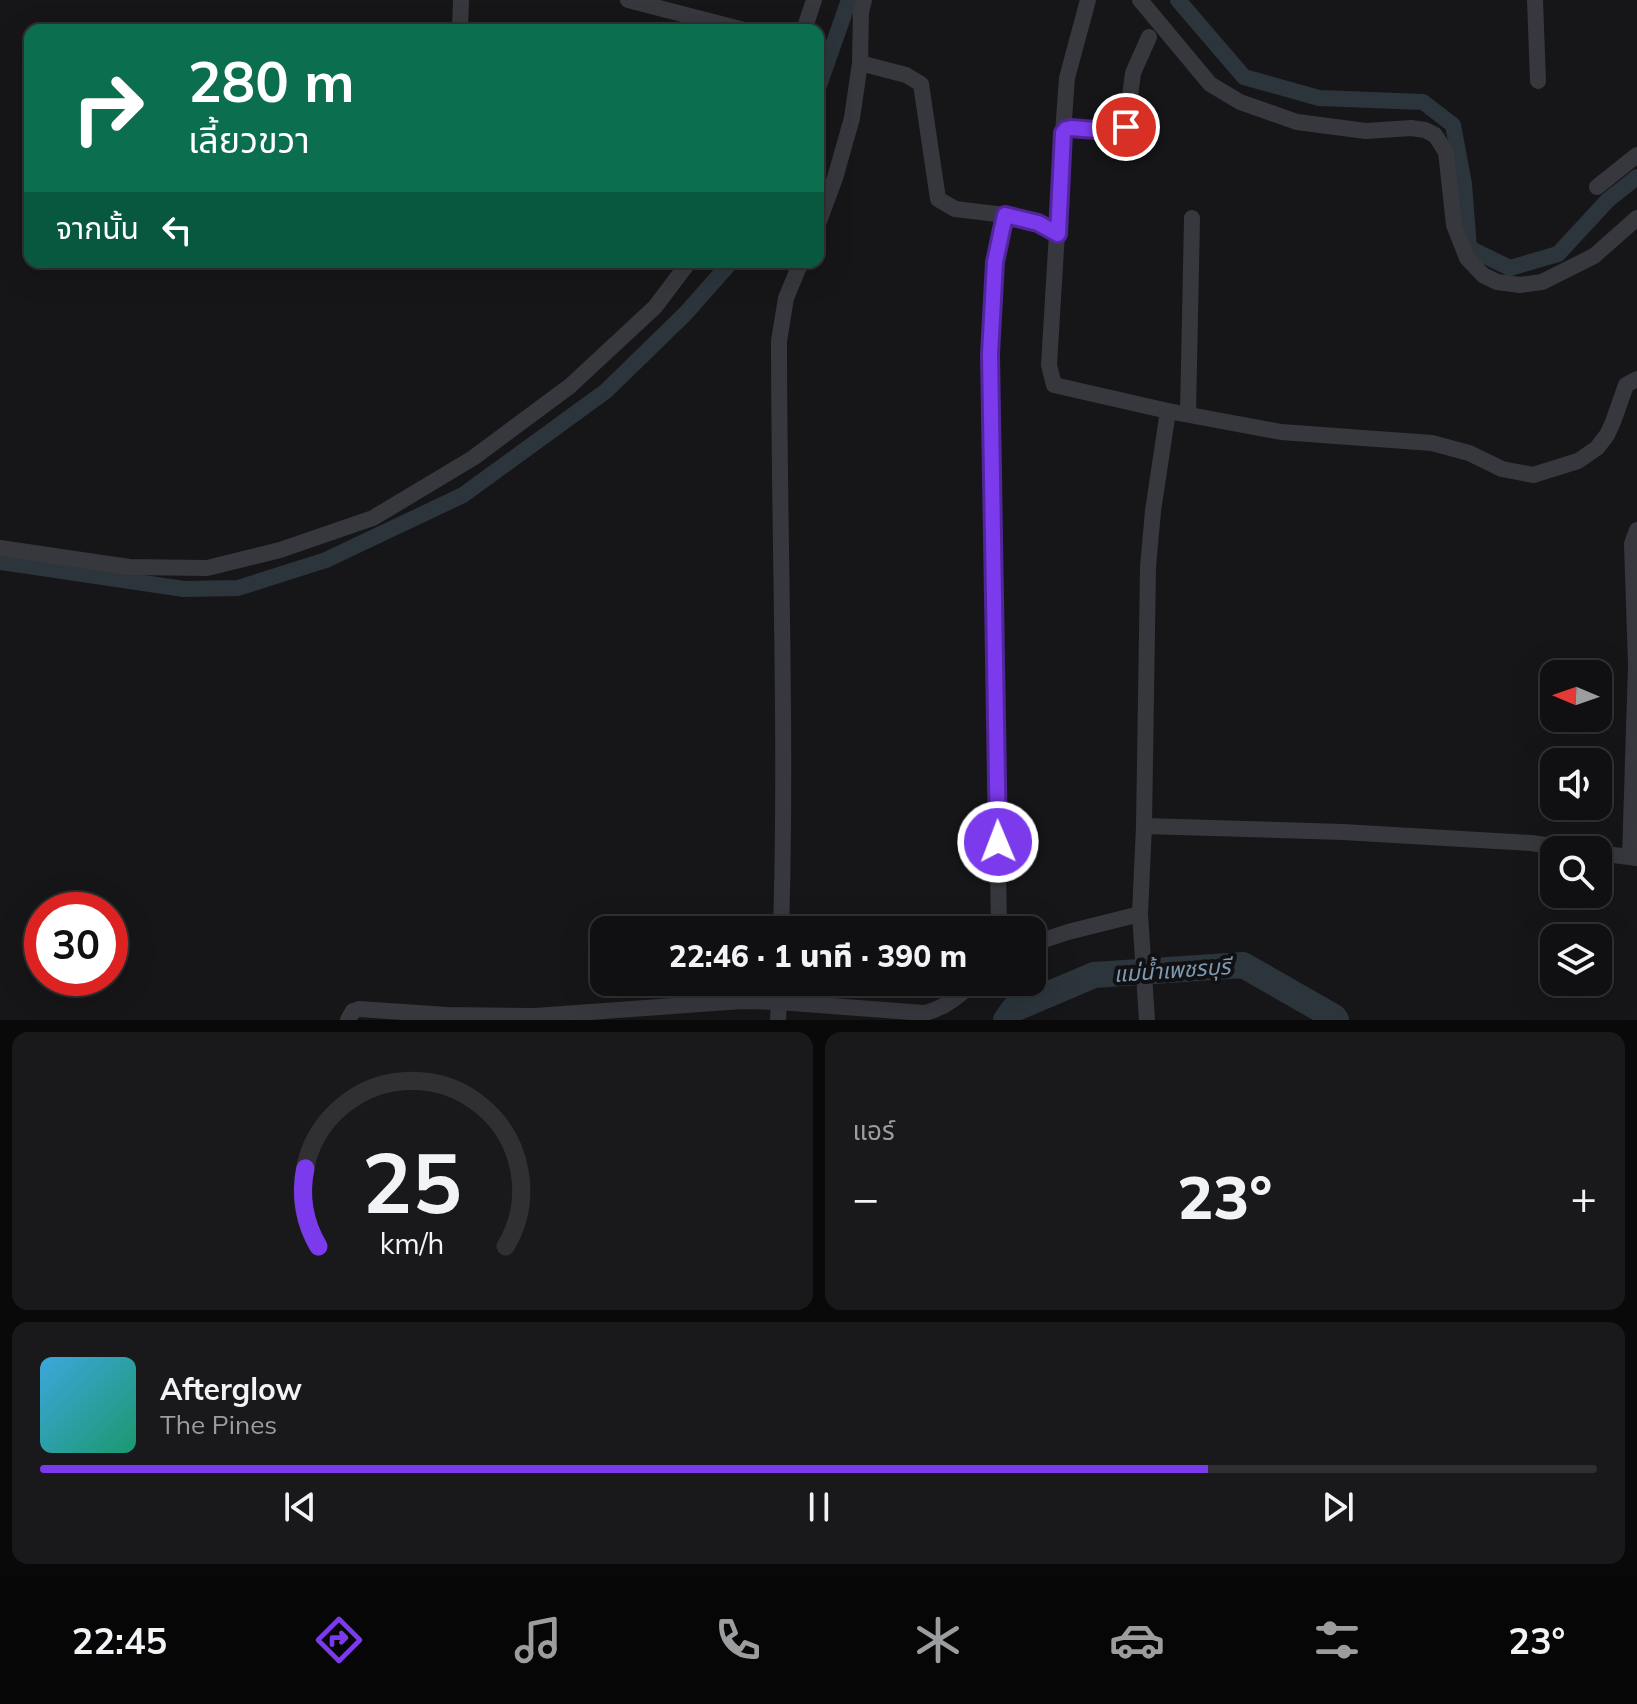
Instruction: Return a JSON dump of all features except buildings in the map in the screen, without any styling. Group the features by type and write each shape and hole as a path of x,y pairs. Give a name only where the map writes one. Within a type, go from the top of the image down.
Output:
{"street":[{"path":"460,24 461,0"},
{"path":"628,0 672,6 726,24"},
{"path":"806,24 814,0"},
{"path":"824,208 852,118 864,0"},
{"path":"1088,0 1067,78 1049,365 1054,385 1281,432 1432,443 1469,453 1502,469 1533,475 1578,461 1597,448 1613,422 1626,385 1637,379"},
{"path":"1140,0 1210,84 1240,102 1297,122 1366,131 1411,128 1435,135 1446,152 1454,225 1467,258 1483,275 1497,282 1520,285 1542,282 1594,256 1637,218"},
{"path":"1535,0 1538,81"},
{"path":"1063,133 1071,128 1124,131 1133,73 1149,37"},
{"path":"860,63 906,75 921,84 938,199 955,209 1038,223 1058,234"},
{"path":"1597,187 1637,155"},
{"path":"999,916 990,354 995,262 1005,215"},
{"path":"1188,414 1192,218"},
{"path":"0,548 129,567 207,568 280,550 373,518 473,458 570,386 655,307 684,268"},
{"path":"781,916 783,643 779,341 786,298 798,268"},
{"path":"1146,1014 1140,914 1148,567 1168,411"},
{"path":"1612,855 1633,858 1636,636 1632,544 1637,530"},
{"path":"1144,826 1358,833 1540,844"},
{"path":"1046,939 1140,914"},
{"path":"778,1020 779,996"},
{"path":"348,1020 353,1011 359,1009 498,1018 742,1001 924,1013 945,1006 958,996"},
{"path":"945,1020 958,996"}],"waterway":[{"path":"824,71 849,0"},
{"path":"1178,0 1244,77 1319,98 1423,102 1453,125 1464,184 1469,248 1510,268 1558,254 1608,200 1637,177"},
{"path":"0,562 184,589 238,588 326,560 463,495 606,391 686,313 726,268"},
{"name":"แม่น้ำเพชรบุรี","path":"1006,1020 1014,1009 1094,975 1243,965 1336,1020"}],"route":[{"path":"998,842 990,354 995,262 1005,215 1038,223 1058,234 1063,133 1066,129 1120,132 1126,127"}]}
